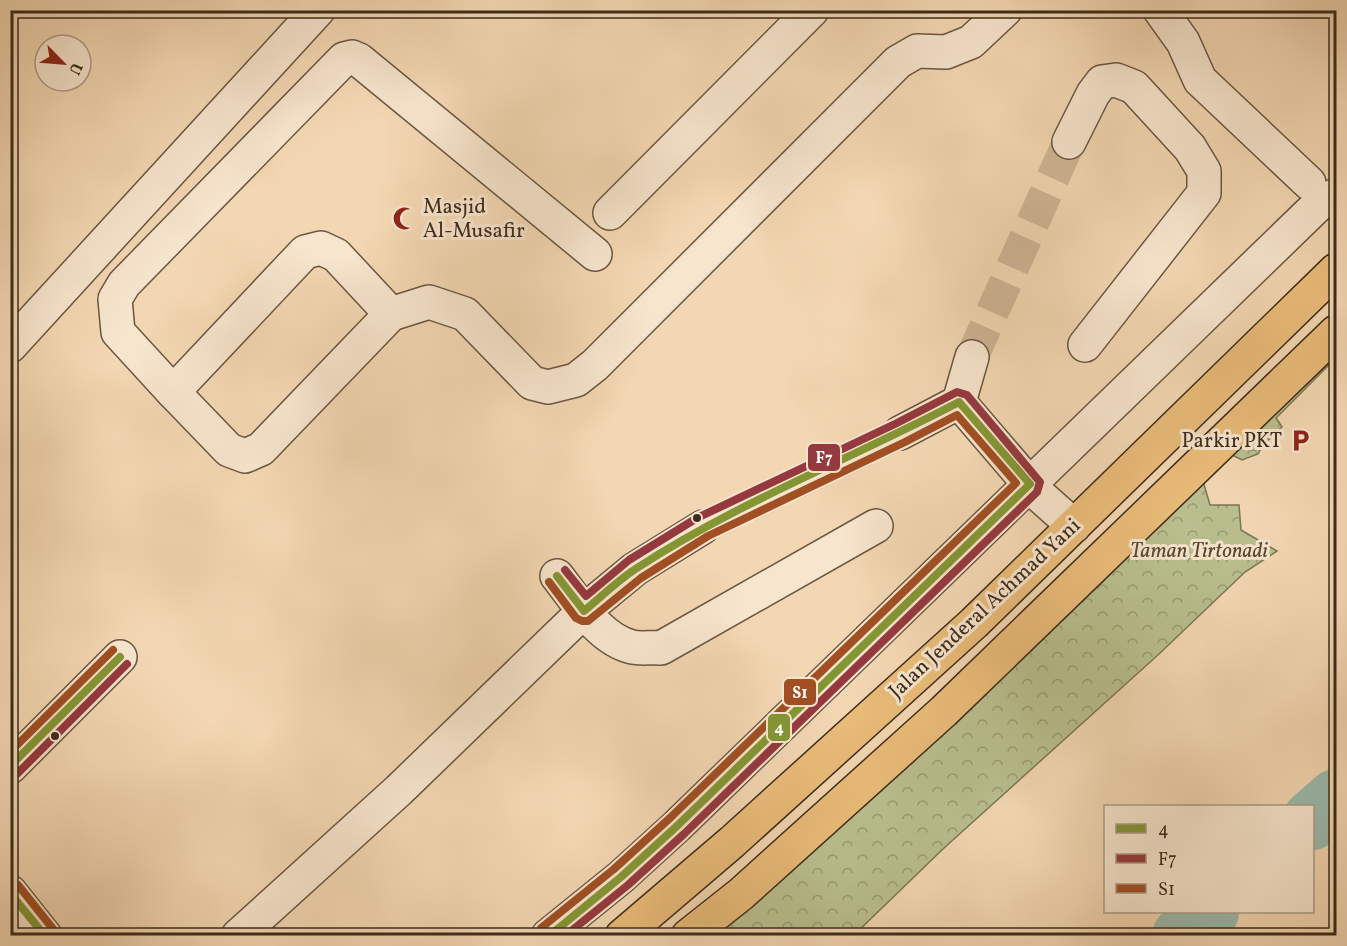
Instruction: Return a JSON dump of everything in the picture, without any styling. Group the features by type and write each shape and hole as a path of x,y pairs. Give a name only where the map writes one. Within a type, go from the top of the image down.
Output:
{"main road":[{"name":"Jalan Jenderal Achmad Yani","path":"622,936 732,842 974,623 1336,270"},
{"name":"Jalan Jenderal Achmad Yani","path":"688,936 741,894 952,703 1336,332"}],"street":[{"path":"10,346 318,10"},
{"path":"610,213 812,10"},
{"path":"595,254 359,60 352,57 344,59 124,284 115,299 118,332 229,450 245,456 261,449 391,314 429,302 465,314 532,383 548,387 576,380 595,365 898,62 917,51 946,52 970,42 1005,10"},
{"path":"548,936 621,877 677,826 1321,202 1323,189 1200,80 1183,42 1160,10"},
{"path":"1069,142 1093,94 1102,82 1116,80 1134,87 1190,148 1204,171 1204,193 1085,345"},
{"path":"173,392 305,252 321,248 336,255 391,314"},
{"path":"900,433 959,402 972,357"},
{"path":"959,402 1030,484 1074,526"},
{"path":"557,576 584,610 610,637 632,647 661,648 876,526"},
{"path":"238,936 399,790 584,610 635,569 703,527"},
{"path":"10,767 120,657"},
{"path":"10,892 45,936"}],"green space":[{"path":"1336,349 1336,358 1276,418 1282,427 1263,445 1258,454 1242,460 1230,454"},
{"name":"Taman Tirtonadi","path":"1203,481 1210,505 1239,505 1241,530 1277,551 1245,572 1159,654 944,848 854,935 714,936"}],"waterway":[{"path":"1314,818 1336,799"},
{"path":"1182,936 1208,913"}],"tunnel":[{"path":"972,357 1069,142"},
{"path":"703,527 900,433"}],"transit line":[{"name":"F7","path":"565,570 586,596 629,560 697,518 957,392 967,395 1040,482 1037,492 684,834 628,885 565,936"},
{"name":"4","path":"549,936 621,877 677,826 1030,484 959,402 755,501 675,544 616,583 584,611 557,576"},
{"name":"S1","path":"541,928 614,869 670,818 1016,483 957,415 708,536 641,578 588,621 576,618 549,582"},
{"name":"S1","path":"10,752 113,650"},
{"name":"4","path":"10,766 120,657"},
{"name":"F7","path":"17,774 127,664"},
{"name":"S1","path":"18,885 53,929"},
{"name":"4","path":"10,893 45,936"}],"place":[{"name":"Masjid Al-Musafir","path":"405,219"},
{"name":"Parkir PKT","path":"1300,441"}]}
